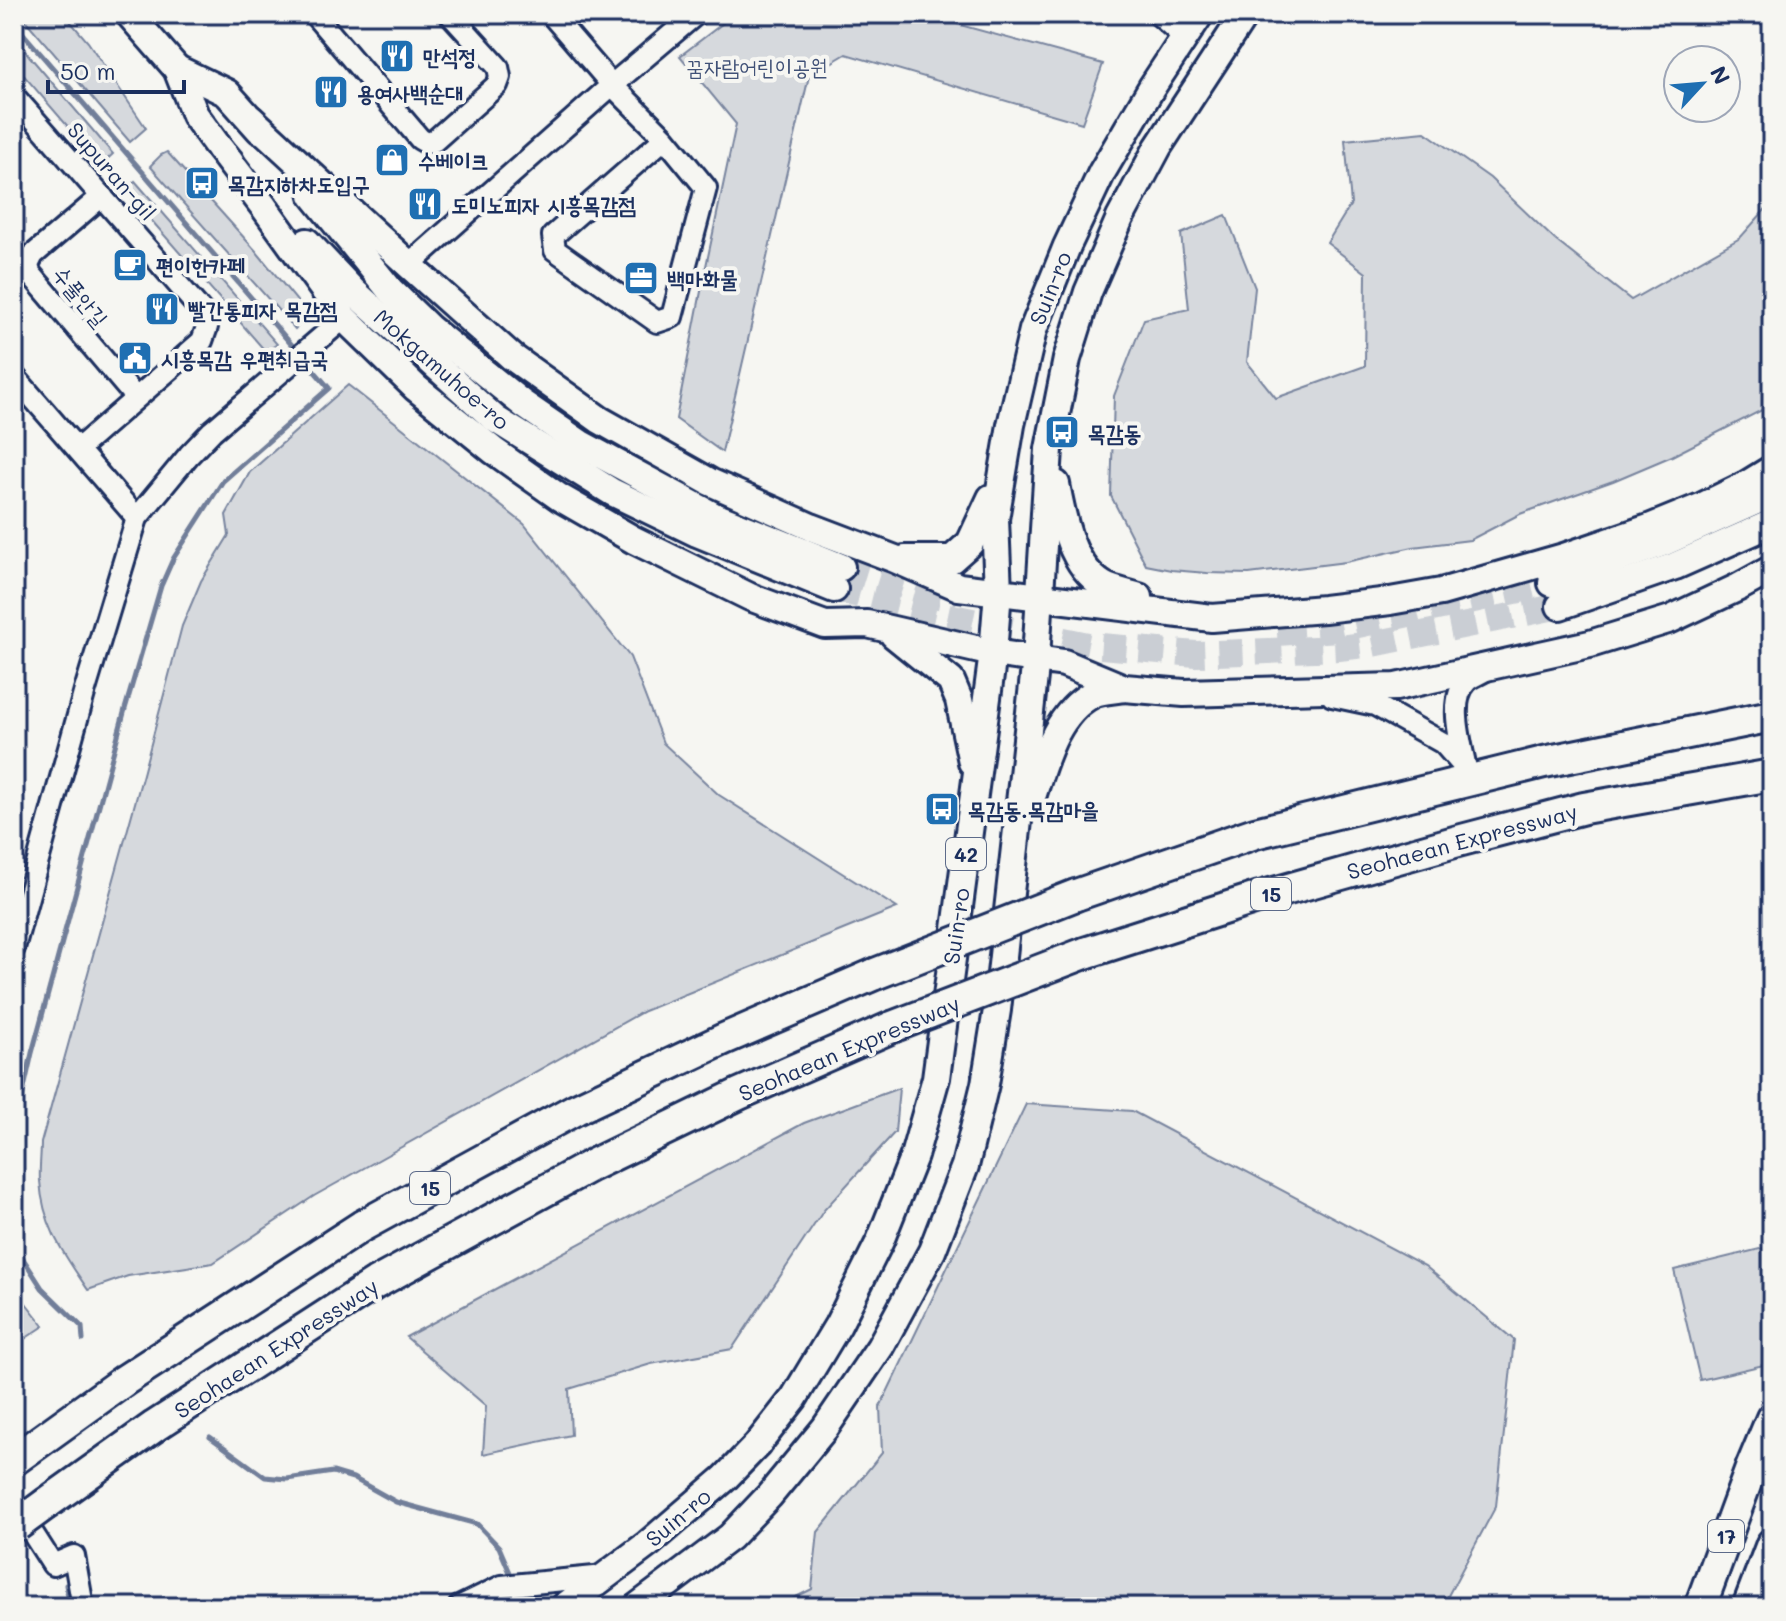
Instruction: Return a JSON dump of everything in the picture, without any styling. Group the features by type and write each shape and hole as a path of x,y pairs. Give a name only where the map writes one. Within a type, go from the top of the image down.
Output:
{"highway":[{"name":"15","path":"15,1460 125,1380 362,1226 576,1109 724,1039 875,974 1076,895 1255,833 1544,762 1772,716"},
{"name":"Seohaean Expressway","path":"15,1518 47,1503 155,1426 376,1283 590,1166 739,1094 892,1027 1085,953 1260,897 1584,808 1772,775"},
{"name":"17","path":"1700,1607 1772,1418"},
{"name":"17","path":"1748,1607 1772,1544"}],"main road":[{"name":"Mokgamuhoe-ro","path":"129,14 177,69 195,115 219,148 354,292 495,419 612,492 697,533 838,578 581,444 523,404 429,328 390,290 227,93 177,69"},
{"name":"Suin-ro","path":"564,1607 648,1544 724,1479 757,1445 794,1398 838,1325 880,1241 914,1156 936,1078 993,653 998,592 995,519 1011,425 1033,330 1067,246 1102,172 1200,14"},
{"name":"Suin-ro","path":"637,1607 730,1537 769,1496 825,1428 880,1347 932,1251 965,1166 985,1084 997,1010 1036,658 1049,449 1067,359 1088,292 1115,230 1158,147 1245,14"},
{"path":"251,119 512,357 600,420 710,482 959,587 1212,618 1390,601 1441,592 1564,557 1649,528 1736,490 1772,469"},
{"path":"219,148 344,318 416,388 494,451 559,497 634,540 750,597 825,625 867,624 993,653 1064,663 1124,688"},
{"path":"1049,449 1064,524 1082,567 1105,586 1212,618"},
{"path":"895,559 952,559 970,543 1003,473"},
{"path":"1772,494 1556,595 1675,566 1772,523"},
{"path":"1015,845 1052,740 1070,712 1093,694 1124,688 1184,693 1396,687 1590,644 1671,619 1772,569"},
{"path":"888,630 951,681 959,700 976,780"}],"street":[{"path":"314,14 420,139 427,143 434,141 497,85 500,77 498,67 450,14"},
{"path":"551,14 612,85 665,138 706,188 672,317 657,322 555,250 553,236 665,138"},
{"path":"409,265 696,14"},
{"path":"1158,14 1185,38"},
{"name":"Supuran-gil","path":"14,96 204,314 207,327 202,341 78,449"},
{"name":"수풀안길","path":"102,196 33,255 28,265 30,273 135,397"},
{"path":"14,948 85,690 137,518 212,431 344,318"},
{"path":"14,376 137,518"},
{"path":"1305,690 1375,705 1443,743 1466,769 1456,718 1457,705 1466,681 1499,663"},
{"path":"15,1518 53,1565 74,1556 83,1607"},
{"path":"459,1607 502,1586 605,1576"}],"green space":[{"path":"20,14 64,14 88,42 146,128 130,142"},
{"name":"꿈자람어린이공원","path":"735,14 920,14 1103,64 1082,123 846,54 809,76 722,452 676,419 736,124 680,56"},
{"path":"14,38 113,154 101,165 14,64"},
{"path":"1425,132 1490,178 1555,240 1631,300 1740,238 1772,202 1772,405 1672,456 1520,514 1470,540 1413,547 1346,562 1249,574 1171,570 1146,565 1111,496 1114,396 1144,319 1189,309 1181,234 1226,215 1255,288 1247,362 1276,398 1365,366 1366,273 1327,243 1351,204 1345,140"},
{"path":"167,152 306,312 306,318 295,329 150,166"},
{"path":"135,181 277,344 266,352 125,190"},
{"path":"348,385 524,524 630,657 663,743 719,795 897,908 644,1011 314,1196 213,1263 128,1276 88,1290 56,1239 45,1212 40,1181 41,1143 182,626 201,581 229,535 226,515 250,472"},
{"path":"899,1088 895,1132 824,1210 732,1349 651,1364 569,1389 571,1435 483,1454 486,1406 406,1337 804,1123"},
{"path":"1026,1104 1132,1111 1425,1266 1514,1340 1496,1506 1442,1607 776,1607 812,1589 818,1532 882,1453 880,1407"},
{"path":"1772,1246 1772,1363 1700,1380 1674,1270"},
{"path":"14,1288 44,1326 14,1346"}],"waterway":[{"path":"14,23 298,352"},
{"path":"14,1133 32,1053 161,586 173,559 223,481 329,388 305,360"},
{"path":"14,1238 42,1288 82,1327 83,1340"},
{"path":"210,1437 265,1477 287,1479 333,1472 353,1478 396,1502 477,1524 499,1547 511,1575"},
{"path":"66,1585 70,1607"}],"tunnel":[{"path":"841,567 957,600"},
{"path":"1277,633 1340,629 1552,583"},
{"path":"834,589 1088,645 1196,654 1373,644 1560,606"}],"place":[{"name":"만석정","path":"397,56"},
{"name":"용여사백순대","path":"331,92"},
{"name":"수베이크","path":"392,160"},
{"name":"목감지하차도입구","path":"202,183"},
{"name":"도미노피자 시흥목감점","path":"425,204"},
{"name":"편이한카페","path":"130,265"},
{"name":"백마화물","path":"641,278"},
{"name":"빨간통피자 목감점","path":"162,309"},
{"name":"시흥목감 우편취급국","path":"135,358"},
{"name":"목감동","path":"1062,432"},
{"name":"목감동.목감마을","path":"942,809"}]}
